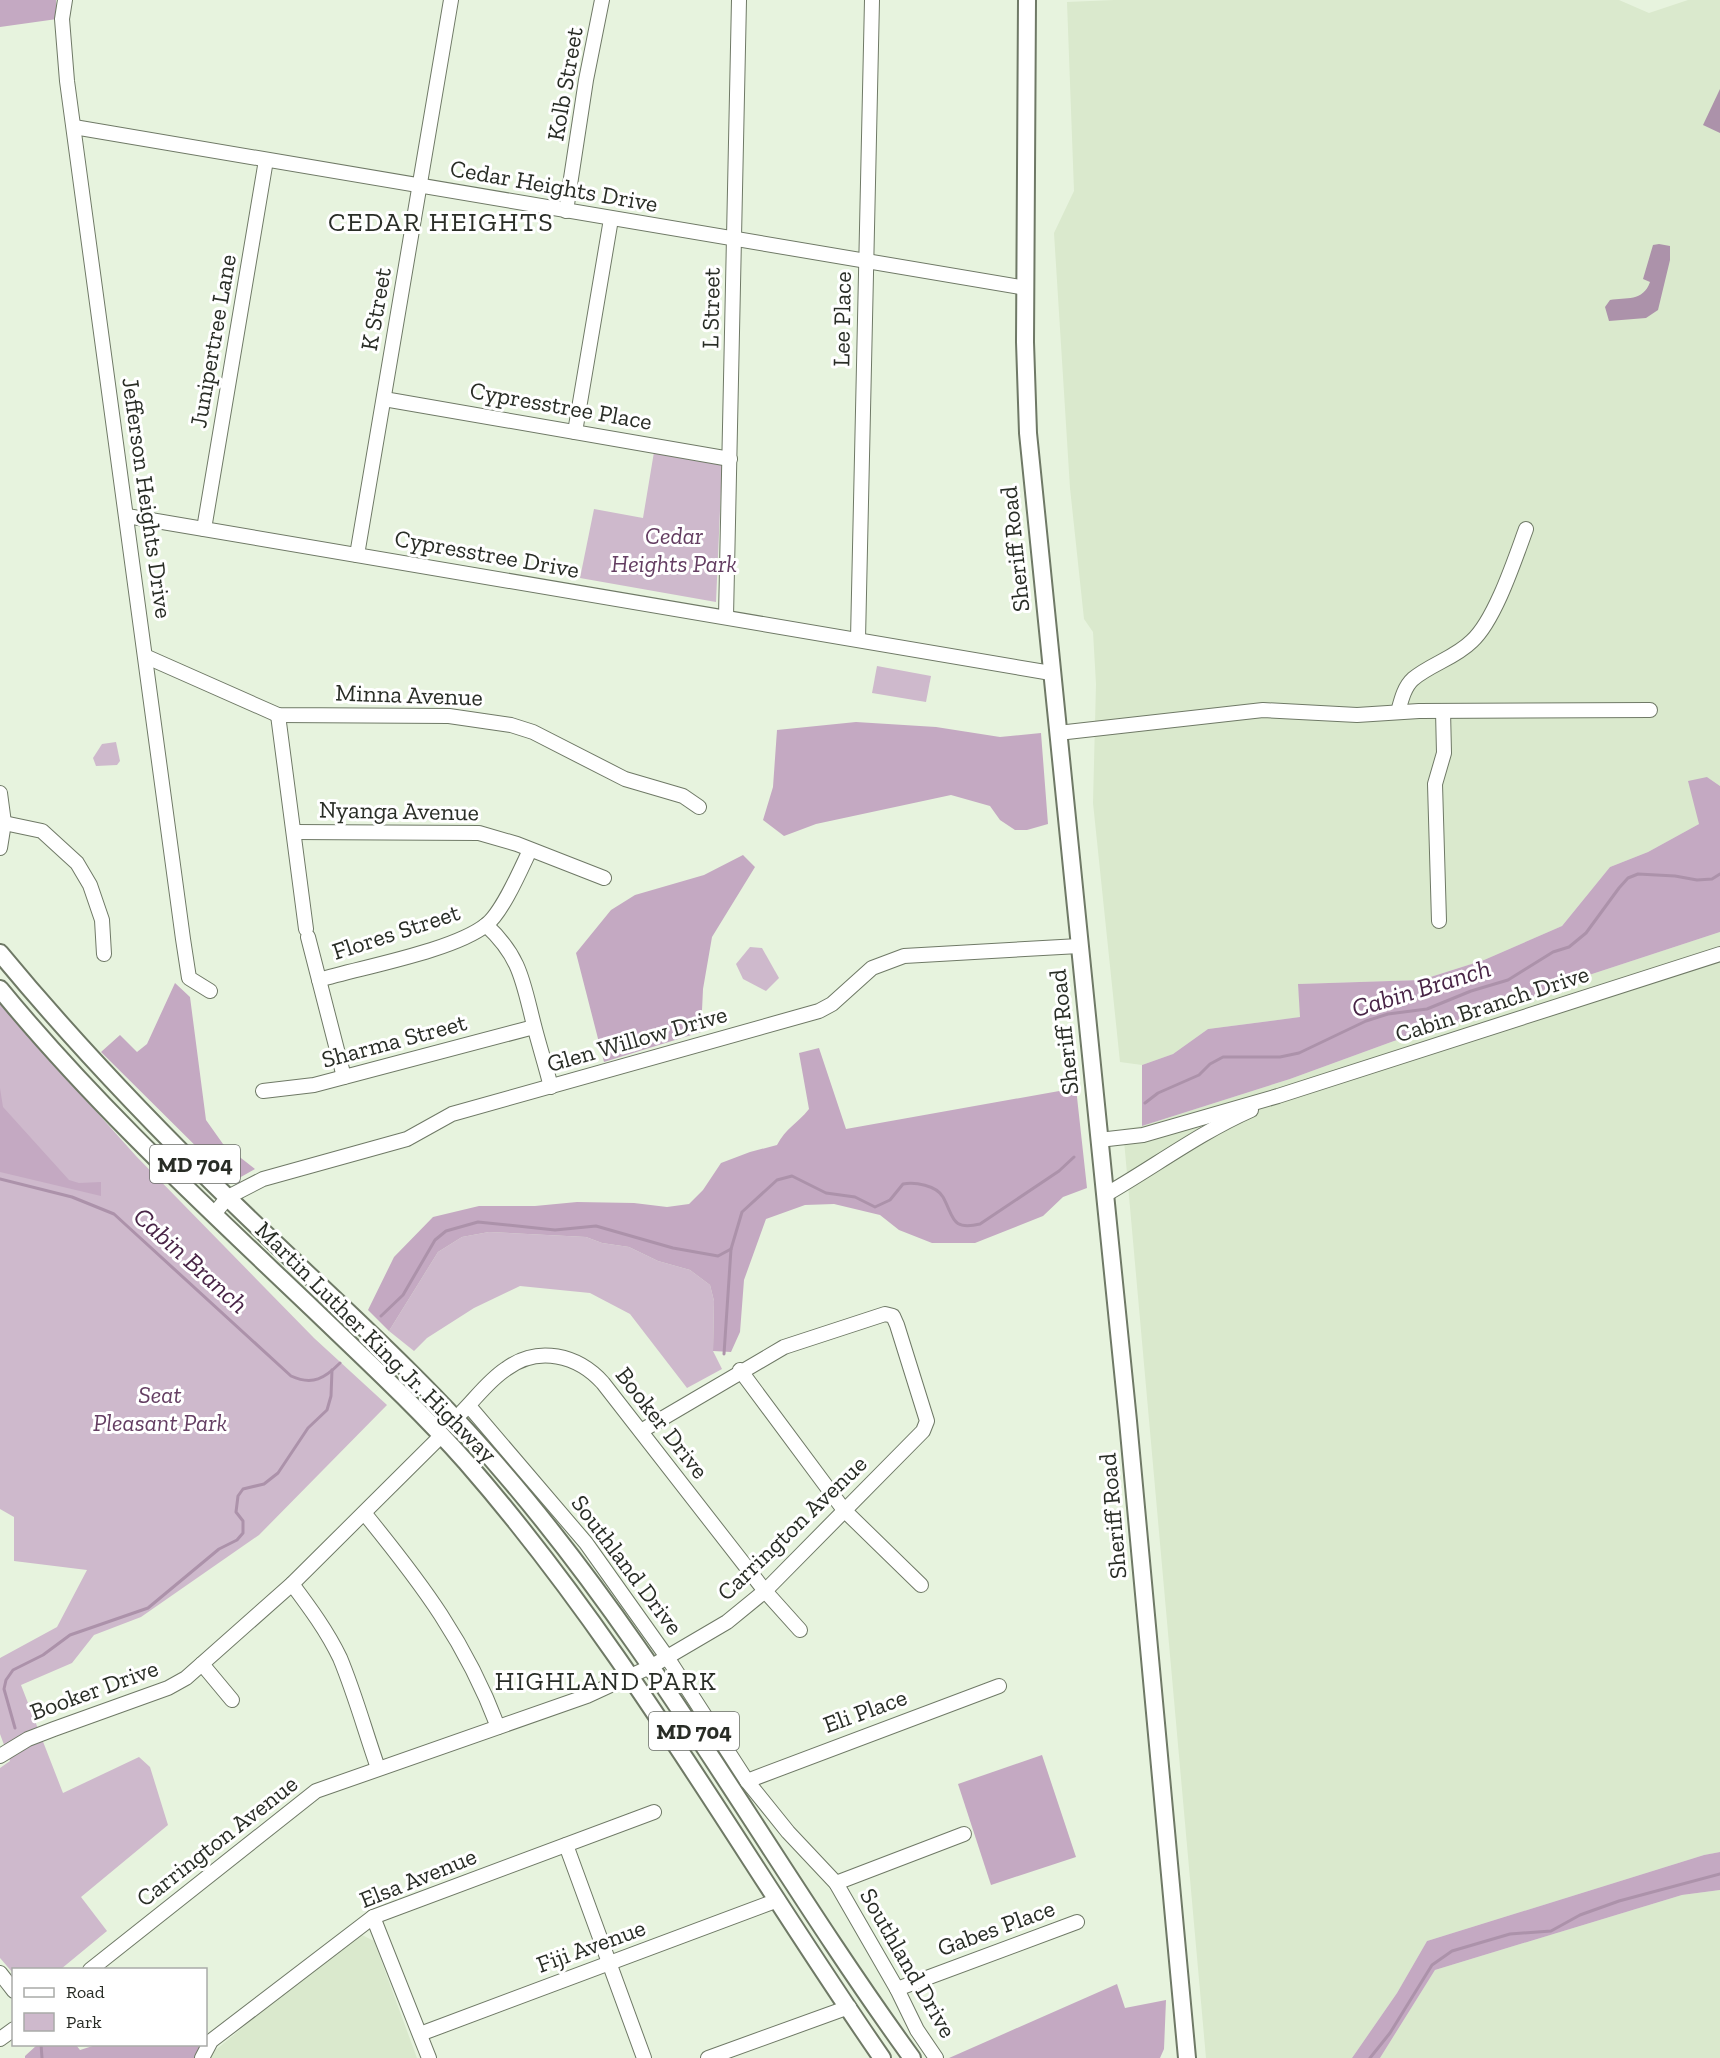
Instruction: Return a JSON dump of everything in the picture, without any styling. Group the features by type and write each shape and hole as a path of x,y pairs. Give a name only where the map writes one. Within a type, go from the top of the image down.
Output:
{"main road":[{"name":"Sheriff Road","path":"1027,0 1028,433 1100,1140 1187,2058"},
{"name":"Martin Luther King Jr. Highway","path":"0,953 59,1025 228,1197 403,1362 456,1418 535,1509 578,1562 651,1666 870,2000 912,2058"},
{"name":"Martin Luther King Jr. Highway","path":"0,989 105,1108 441,1435 537,1547 630,1676 882,2058"},
{"path":"337,1332 350,1334 366,1344 437,1413 447,1418 456,1418"},
{"path":"441,1435 447,1431 457,1432 516,1497 528,1508 535,1509"}],"street":[{"name":"Jefferson Heights Drive","path":"65,0 63,44 189,978 210,991"},
{"name":"K Street","path":"357,555 449,0"},
{"name":"Kolb Street","path":"566,211 586,80 602,0"},
{"name":"L Street","path":"726,617 739,0"},
{"name":"Lee Place","path":"858,639 872,0"},
{"name":"Cedar Heights Drive","path":"74,127 1026,288"},
{"name":"Junipertree Lane","path":"204,530 266,160"},
{"path":"575,432 611,219"},
{"name":"Cypresstree Place","path":"384,399 730,459"},
{"name":"Cypresstree Drive","path":"127,516 1051,673"},
{"path":"1398,712 1405,690 1413,679 1445,661 1474,640 1502,593 1526,529"},
{"name":"Minna Avenue","path":"147,657 278,715 449,716 494,721 533,732 606,771 631,782 683,796 699,807"},
{"path":"1058,733 1263,710 1329,715 1443,711 1650,710"},
{"path":"1439,921 1436,784 1444,753 1443,711"},
{"path":"278,715 307,933 344,1077"},
{"path":"0,794 4,823 0,848"},
{"path":"4,823 37,829 54,840 77,863 90,885 102,920 104,954"},
{"name":"Nyanga Avenue","path":"294,832 474,832 497,837 604,878"},
{"path":"530,850 512,886 486,925 507,945 514,958 528,996 551,1087"},
{"name":"Flores Street","path":"319,980 441,946 486,925"},
{"name":"Glen Willow Drive","path":"214,1214 228,1197 263,1179 407,1139 452,1114 819,1011 832,1004 865,973 891,960 921,954 1079,946"},
{"name":"Cabin Branch Drive","path":"1100,1140 1143,1135 1278,1096 1720,954"},
{"name":"Sharma Street","path":"263,1091 302,1087 534,1027"},
{"name":"Cabin Branch Drive","path":"1105,1195 1156,1166 1209,1130 1278,1096"},
{"name":"Carrington Avenue","path":"93,1968 316,1791 587,1696 651,1666 727,1622 765,1591 923,1431 927,1417 897,1325 891,1315 879,1315 784,1347 740,1370"},
{"name":"Booker Drive","path":"456,1418 494,1379 517,1362 542,1355 580,1363 593,1372 765,1591 800,1630"},
{"path":"641,1431 740,1370 844,1510 921,1585"},
{"name":"Southland Drive","path":"469,1406 586,1543 667,1657 747,1781 788,1832 836,1883 897,1989 917,2030 936,2058"},
{"name":"Booker Drive","path":"0,1756 28,1739 168,1688 202,1664 292,1584 365,1514 441,1435"},
{"path":"365,1514 423,1587 458,1639 498,1727"},
{"path":"292,1584 324,1627 339,1658 356,1698 378,1768"},
{"path":"202,1664 232,1700"},
{"name":"Eli Place","path":"747,1781 999,1686"},
{"name":"Elsa Avenue","path":"202,2058 211,2041 373,1917 654,1812"},
{"path":"836,1883 964,1834"},
{"path":"566,1845 644,2058"},
{"name":"Fiji Avenue","path":"420,2034 778,1900"},
{"path":"373,1917 429,2058"},
{"name":"Gabes Place","path":"897,1989 1077,1922"},
{"path":"0,1973 12,1988"},
{"path":"708,2058 849,2007"},
{"path":"0,2040 12,2031"}],"shaded area":[{"path":"0,0 56,0 57,19 0,27"},
{"path":"1114,0 1619,0 1649,13 1688,0 1720,0 1720,786 1707,777 1699,824 1648,852 1610,867 1562,926 1484,960 1421,980 1298,984 1301,1017 1208,1029 1173,1054 1142,1065 1120,1062 1093,803 1096,684 1093,632 1084,619 1070,488 1054,233 1074,191 1067,2"},
{"path":"1720,89 1720,133 1703,125"},
{"path":"1653,245 1670,246 1670,260 1658,310 1646,318 1609,321 1605,307 1610,300 1638,296 1647,288 1650,282 1643,279"},
{"path":"856,722 936,727 1000,737 1041,733 1048,824 1027,830 1015,830 1000,820 990,806 951,795 816,824 784,836 763,820 773,787 777,730"},
{"path":"1707,777 1720,786 1720,932 1589,975 1496,1011 1394,1041 1290,1079 1142,1126 1142,1065 1173,1054 1208,1029 1300,1017 1298,984 1421,980 1484,960 1562,926 1610,867 1648,852 1699,824 1688,781"},
{"path":"743,855 755,867 712,937 703,989 701,1032 604,1062 576,953 611,910 635,895 704,875"},
{"path":"1720,932 1720,1852 1427,1941 1397,1993 1352,2058 1206,2058 1123,1129 1142,1126 1290,1079 1394,1041 1496,1011 1589,975"},
{"path":"175,983 190,997 206,1120 223,1144 255,1169 232,1182 101,1052 120,1035 137,1052 147,1044"},
{"path":"819,1048 846,1129 1076,1088 1087,1188 1063,1197 1043,1216 975,1243 932,1243 899,1230 880,1215 834,1204 805,1205 766,1219 744,1280 740,1332 731,1352 713,1351 714,1301 710,1285 690,1270 658,1261 629,1247 602,1243 586,1237 489,1232 462,1237 438,1252 389,1331 368,1310 394,1257 433,1217 479,1206 535,1206 577,1202 634,1203 667,1207 689,1204 703,1190 721,1163 777,1145 784,1134 809,1109 799,1053"},
{"path":"0,1088 3,1107 69,1180 79,1183 101,1182 101,1196 0,1172"},
{"path":"1042,1755 1076,1857 991,1885 958,1784"},
{"path":"1720,1852 1720,1890 1682,1895 1435,1970 1380,2058 1352,2058 1397,1993 1427,1941"},
{"path":"1720,1890 1720,2058 1380,2058 1435,1970 1682,1895"},
{"path":"360,1934 374,1941 417,2058 203,2058 218,2048 296,1983"},
{"path":"1117,1984 1125,2008 1166,2000 1164,2049 1160,2058 949,2058"},
{"path":"36,2046 77,2046 80,2050 93,2046 200,2046 203,2058 25,2058"}],"green space":[{"name":"Cedar Heights Park","path":"654,452 722,465 716,602 580,578 594,509 643,518"},
{"path":"877,666 931,676 926,702 872,693"},
{"path":"116,742 120,761 117,765 96,766 93,758 102,744"},
{"path":"750,947 762,948 779,978 766,991 743,979 736,964"},
{"name":"Seat Pleasant Park","path":"0,1004 136,1156 314,1338 387,1405 259,1535 141,1617 94,1635 72,1663 21,1685 63,1793 139,1757 150,1767 168,1825 81,1897 107,1931 62,1968 12,1968 12,1972 0,1958 0,1768 10,1761 0,1734 0,1658 57,1627 87,1570 14,1561 14,1517 0,1509"},
{"path":"489,1232 586,1237 602,1243 629,1247 658,1261 690,1270 710,1285 714,1301 713,1351 722,1369 687,1388 630,1314 590,1293 520,1286 474,1308 427,1338 414,1351 389,1331 438,1252 462,1237"}],"waterway":[{"name":"Cabin Branch","path":"1145,1103 1158,1093 1199,1075 1210,1064 1223,1057 1280,1057 1299,1053 1366,1021 1388,1014 1427,1009 1471,991 1508,980 1553,952 1569,947 1586,933 1628,878 1638,874 1697,880 1712,879 1720,874"},
{"name":"Cabin Branch","path":"381,1316 403,1295 435,1240 446,1231 478,1222 555,1230 596,1226 673,1248 718,1256 731,1249 742,1212 777,1180 792,1176 826,1193 855,1197 875,1207 890,1200 903,1184 925,1185 940,1193 958,1224 971,1226 980,1224 1059,1171 1074,1157"},
{"name":"Cabin Branch","path":"0,1179 72,1197 114,1214 291,1376 306,1380 318,1379 340,1363"},
{"path":"724,1354 731,1249"},
{"path":"15,1728 4,1689 6,1680 13,1670 43,1655 70,1635 148,1608 219,1549 237,1540 243,1533 243,1521 236,1512 238,1496 243,1489 264,1484 278,1473 308,1428 327,1410 331,1396 332,1370"},
{"path":"1370,2058 1390,2033 1432,1965 1452,1951 1510,1934 1551,1931 1580,1915 1619,1901 1720,1874"},
{"path":"41,2046 42,2058"}],"district":[{"name":"CEDAR HEIGHTS","path":"441,222"},
{"name":"HIGHLAND PARK","path":"606,1681"}]}
